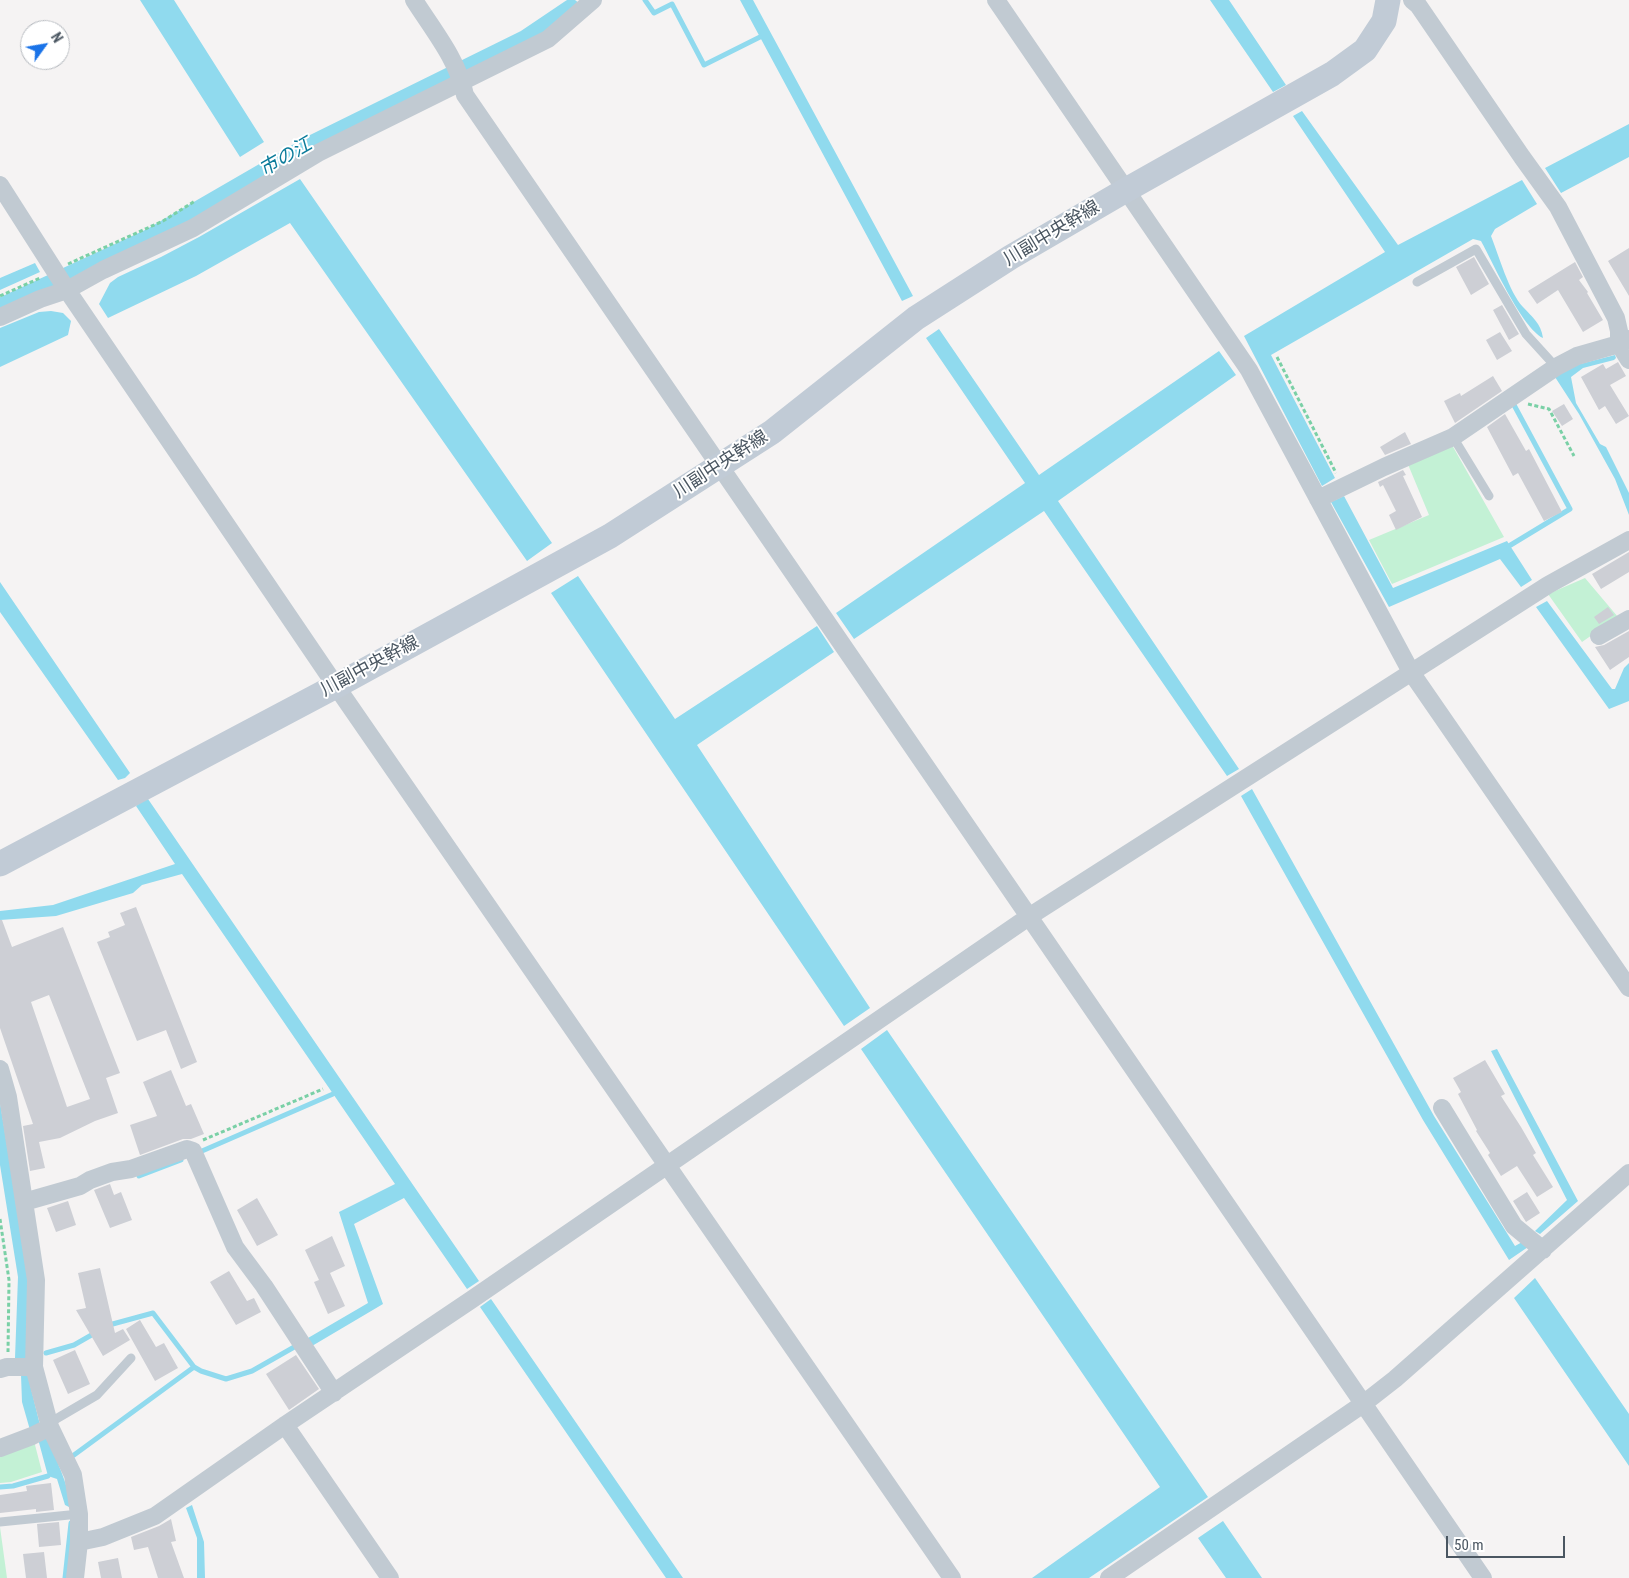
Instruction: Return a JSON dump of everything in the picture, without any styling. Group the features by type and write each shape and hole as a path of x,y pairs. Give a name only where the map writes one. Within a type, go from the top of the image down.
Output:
{"street":[{"path":"414,0 453,61 462,81 465,95 1483,1578"},
{"path":"0,317 40,299 67,290 103,270 193,228 318,153 548,39 593,0"},
{"path":"996,0 1249,370 1412,672 1629,988"},
{"name":"川副中央幹線","path":"0,864 336,686 610,536 772,432 916,318 1011,257 1338,69 1365,50 1384,21 1388,0"},
{"path":"1412,0 1418,5 1558,207 1616,318 1629,360"},
{"path":"0,185 67,290 336,686 952,1578"},
{"path":"1318,499 1453,437 1556,367 1577,356 1624,341"},
{"path":"79,1542 103,1537 155,1516 285,1425 1030,916 1548,585 1629,540"},
{"path":"1598,636 1629,619"},
{"path":"0,1069 8,1097 36,1280 17,1368 50,1427 73,1475 79,1514 79,1542 75,1578"},
{"path":"1442,1108 1514,1226 1543,1250"},
{"path":"24,1202 80,1186 112,1172 131,1169 187,1149 193,1151 234,1247 264,1286 334,1393"},
{"path":"1109,1578 1363,1404 1395,1379 1629,1173"},
{"path":"285,1425 390,1578"},
{"path":"0,1448 50,1427"}],"lane":[{"path":"1417,282 1476,249 1526,334 1556,367"},
{"path":"1453,437 1489,496"},
{"path":"50,1427 56,1419 97,1395 130,1358"},
{"path":"0,1522 79,1514"}],"path":[{"path":"0,296 162,221 195,201"},
{"path":"1277,357 1343,487"},
{"path":"1518,393 1527,404 1548,409 1574,456"},
{"path":"187,1149 323,1089"},
{"path":"0,1219 9,1280 17,1368"}],"green space":[{"path":"1452,445 1504,537 1392,584 1369,540 1429,515 1407,462"},
{"path":"1585,578 1618,617 1582,642 1548,594"},
{"path":"34,1441 42,1472 11,1482 0,1483 0,1455"},
{"path":"0,1527 7,1578 0,1578"}],"water":[{"path":"140,0 174,0 264,142 240,157"},
{"path":"740,0 753,0 913,296 902,301"},
{"path":"1210,0 1229,0 1286,85 1273,92"},
{"path":"1302,111 1398,245 1522,180 1537,204 1495,229 1491,236 1513,292 1538,324 1543,338 1526,322 1517,309 1481,241 1473,239 1271,355 1335,478 1322,486 1244,336 1385,252 1293,116"},
{"path":"1629,124 1629,157 1561,193 1545,168"},
{"path":"300,179 552,543 527,561 290,223 196,276 108,318 99,304 110,283 118,277 199,237"},
{"path":"35,263 40,272 0,290 0,278"},
{"path":"39,312 63,313 71,321 68,335 0,367 0,328"},
{"path":"939,329 1039,475 1219,351 1236,375 1058,501 1239,769 1227,776 1044,511 854,639 836,613 1025,483 926,338"},
{"path":"1615,355 1616,358 1614,360 1583,368 1571,377 1576,403 1600,444 1606,447 1629,493 1629,515 1615,479 1579,414 1555,377 1576,365"},
{"path":"1344,496 1393,588 1507,541 1532,580 1521,587 1500,559 1389,607 1331,502"},
{"path":"578,576 675,719 817,626 834,652 697,745 870,1008 844,1026 551,593"},
{"path":"0,582 130,773 125,778 118,780 0,612"},
{"path":"1547,601 1612,689 1615,689 1624,668 1629,663 1629,701 1609,709 1536,607"},
{"path":"1252,789 1434,1116 1515,1246 1524,1241 1528,1247 1509,1260 1423,1120 1241,796"},
{"path":"148,799 479,1281 467,1289 404,1198 354,1224 383,1304 312,1346 308,1338 368,1303 339,1212 395,1184 182,874 142,885 133,893 56,916 0,920 0,911 53,905 175,864 136,806"},
{"path":"887,1030 1208,1497 1089,1578 1032,1578 1160,1487 861,1049"},
{"path":"1497,1049 1578,1201 1540,1234 1535,1231 1567,1200 1491,1051"},
{"path":"0,1102 29,1281 26,1360 15,1358 18,1277 0,1165"},
{"path":"1535,1278 1629,1414 1629,1466 1514,1298"},
{"path":"491,1299 683,1578 666,1578 480,1307"},
{"path":"21,1375 28,1376 40,1425 30,1430 22,1402"},
{"path":"45,1435 61,1470 72,1506 65,1505 57,1479 48,1476 38,1439"},
{"path":"192,1505 204,1542 205,1578 197,1578 197,1538 186,1508"},
{"path":"1223,1521 1262,1578 1226,1578 1198,1538"}],"building":[{"path":"1629,248 1629,296 1608,261"},
{"path":"1474,257 1489,284 1471,295 1456,267"},
{"path":"1575,262 1583,277 1579,280 1588,292 1603,320 1583,332 1558,290 1537,304 1528,291"},
{"path":"1502,305 1519,334 1509,340 1493,310"},
{"path":"1500,332 1512,351 1497,360 1486,340"},
{"path":"1618,362 1626,376 1610,385 1629,416 1616,424 1605,406 1599,410 1581,377 1603,364 1606,369"},
{"path":"1493,376 1502,391 1455,423 1444,401 1460,393 1461,396"},
{"path":"1564,404 1573,419 1562,426 1552,411"},
{"path":"1505,414 1526,451 1529,449 1562,512 1544,521 1518,473 1513,476 1487,427"},
{"path":"1405,432 1411,444 1385,455 1380,447"},
{"path":"1403,470 1406,475 1403,476 1422,517 1396,530 1389,515 1396,511 1383,485 1380,487 1378,482"},
{"path":"1629,552 1629,572 1601,589 1592,574"},
{"path":"1608,607 1614,615 1599,624 1594,617"},
{"path":"1629,631 1629,657 1610,670 1595,647 1604,645"},
{"path":"136,907 197,1062 181,1069 166,1030 137,1041 97,942 110,937 108,932 125,925 120,913"},
{"path":"0,920 2,920 12,947 63,927 120,1073 106,1078 118,1113 95,1121 60,1138 39,1142 45,1168 30,1171 23,1126 33,1124 0,1028","holes":["49,995 90,1099 67,1107 31,1002"]},
{"path":"1485,1060 1505,1094 1501,1096 1536,1153 1533,1155 1553,1187 1537,1197 1517,1166 1501,1176 1488,1155 1490,1153 1476,1131 1458,1094 1461,1092 1453,1078"},
{"path":"171,1070 186,1106 191,1104 204,1134 191,1139 183,1139 140,1155 130,1125 157,1116 143,1082"},
{"path":"110,1184 114,1195 121,1192 132,1220 110,1228 94,1190"},
{"path":"1527,1192 1540,1213 1526,1222 1513,1201"},
{"path":"257,1198 278,1235 257,1246 237,1210"},
{"path":"68,1201 76,1225 56,1232 47,1208"},
{"path":"332,1236 345,1266 330,1273 345,1306 328,1314 314,1282 319,1280 305,1250"},
{"path":"100,1268 115,1333 123,1329 130,1340 103,1356 76,1310 86,1308 78,1273"},
{"path":"229,1271 247,1301 254,1298 261,1312 236,1325 210,1282"},
{"path":"140,1320 156,1347 164,1343 178,1368 155,1381 126,1329"},
{"path":"75,1350 90,1384 68,1394 53,1360"},
{"path":"296,1355 319,1389 289,1410 266,1374"},
{"path":"51,1483 54,1510 36,1512 36,1509 0,1513 0,1495 27,1491 26,1486"},
{"path":"171,1519 176,1541 171,1542 184,1578 158,1578 148,1547 134,1550 131,1537"},
{"path":"59,1522 61,1545 39,1547 37,1524"},
{"path":"44,1552 47,1578 26,1578 23,1554"},
{"path":"118,1558 122,1578 101,1578 98,1562"}],"waterway":[{"path":"645,0 654,13 672,4 704,65 760,37"},
{"name":"市の江","path":"0,306 151,236 310,144 525,38 571,7"},
{"path":"1509,546 1570,509 1514,405"},
{"path":"202,1151 333,1094"},
{"path":"139,1176 181,1160"},
{"path":"109,1325 153,1313 194,1367 226,1379 252,1371 296,1346"},
{"path":"46,1353 74,1345 95,1333"},
{"path":"74,1455 194,1367"},
{"path":"0,1487 13,1486 48,1476"},
{"path":"65,1578 71,1523"}]}
